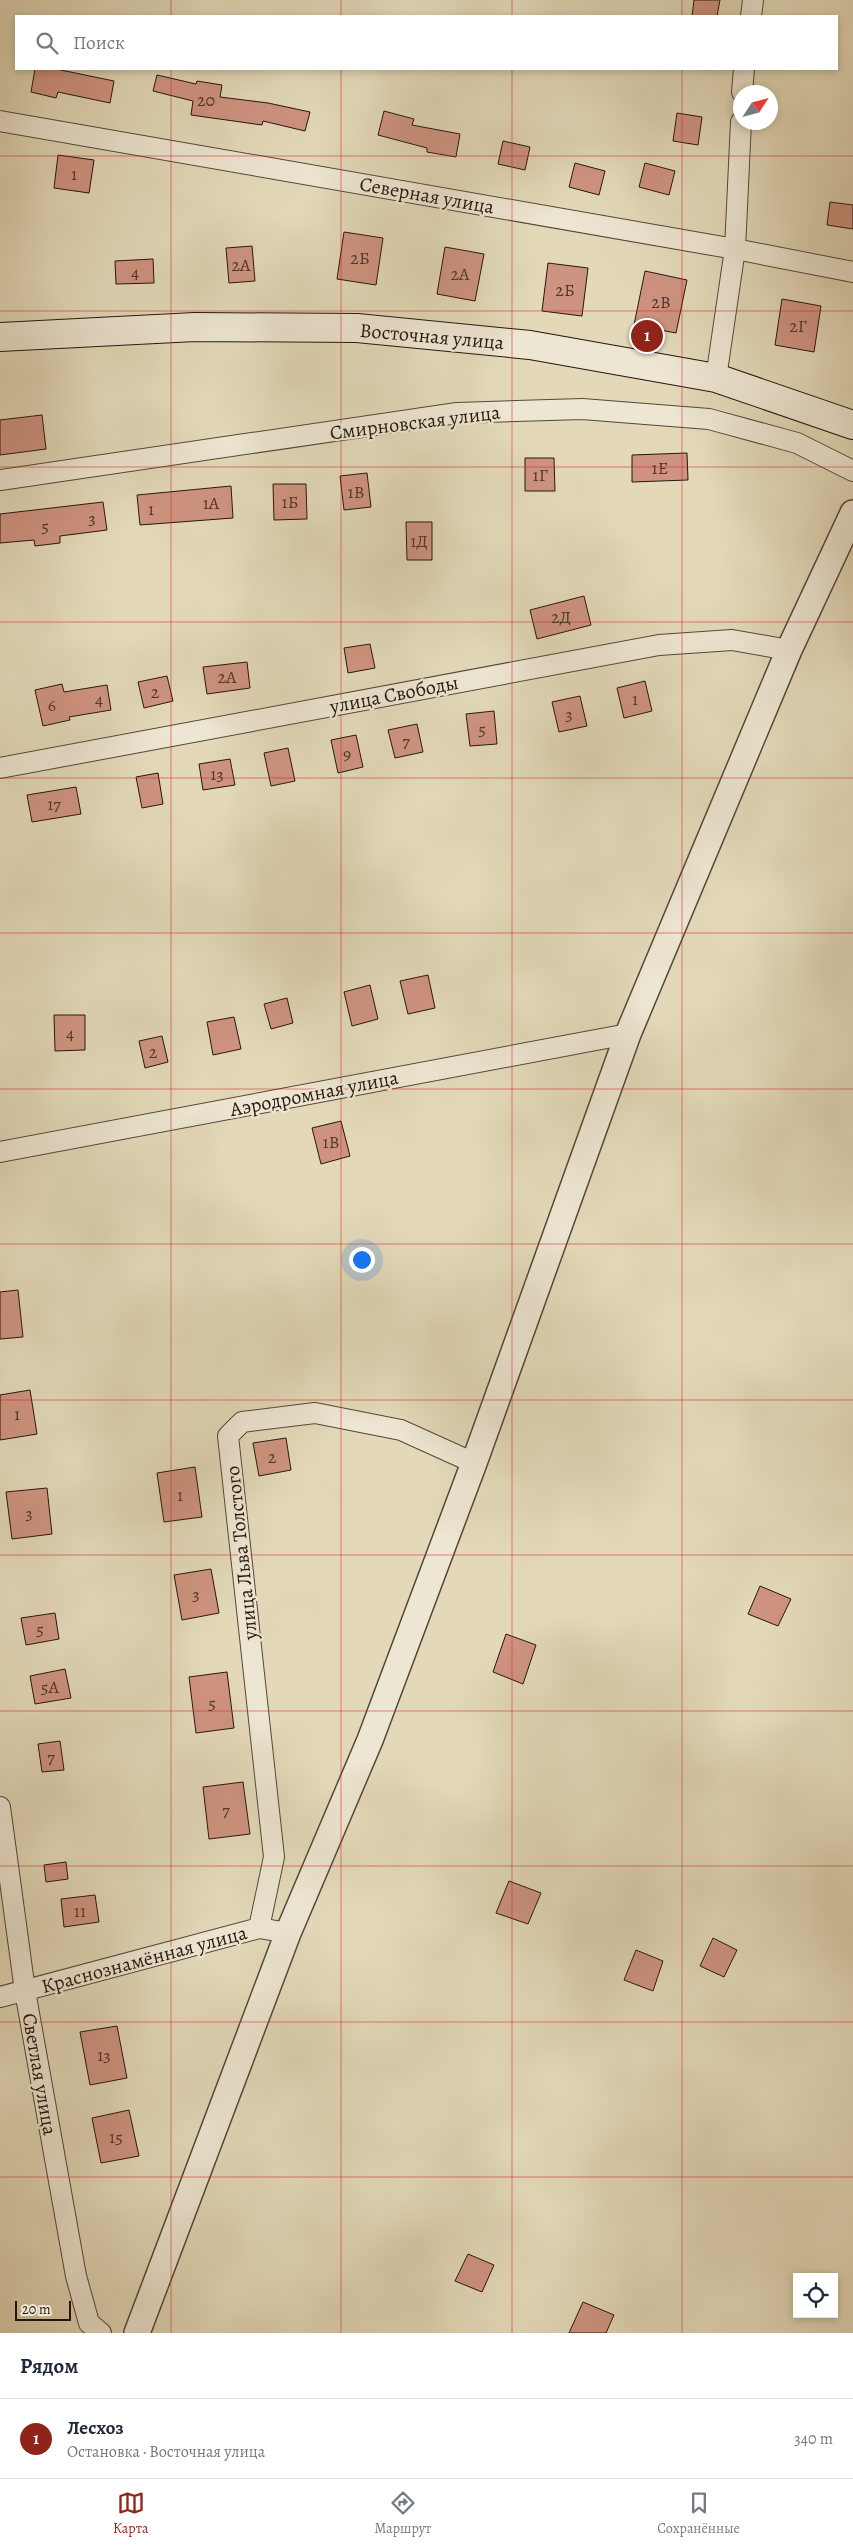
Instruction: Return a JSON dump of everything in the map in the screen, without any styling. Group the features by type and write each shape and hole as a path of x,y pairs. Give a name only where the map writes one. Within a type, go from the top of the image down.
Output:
{"main road":[{"name":"Восточная улица","path":"0,337 195,327 357,328 530,345 716,378 853,425"}],"street":[{"path":"751,15 753,0"},
{"path":"743,85 744,70"},
{"name":"Северная улица","path":"0,121 735,248 853,272"},
{"path":"716,378 735,248 741,130"},
{"name":"Смирновская улица","path":"0,480 457,413 582,409 709,419 797,443 853,471"},
{"path":"136,2333 288,1933 370,1740 474,1463 628,1034 789,650 853,513"},
{"name":"улица Свободы","path":"0,768 659,644 732,640 789,650"},
{"name":"Аэродромная улица","path":"0,1152 628,1034"},
{"name":"улица Льва Толстого","path":"259,1928 274,1857 228,1436 242,1422 315,1413 401,1430 474,1463"},
{"name":"Светлая улица","path":"0,1807 25,1990 76,2276 90,2323 101,2333"},
{"name":"Краснознамённая улица","path":"0,1997 259,1928 288,1933"}],"building":[{"path":"694,0 720,0 717,15 692,15"},
{"path":"35,70 61,70 114,81 110,103 58,92 56,98 31,92"},
{"path":"157,75 196,84 197,81 222,85 220,97 268,103 310,112 305,131 263,121 262,125 191,115 193,101 153,91"},
{"path":"384,111 414,119 412,125 460,134 456,157 427,152 427,148 378,135"},
{"path":"677,113 702,117 698,145 673,141"},
{"path":"503,141 530,147 525,170 498,164"},
{"path":"58,155 94,160 89,193 54,188"},
{"path":"575,163 605,171 599,195 569,187"},
{"path":"645,163 675,171 669,195 639,187"},
{"path":"830,202 853,205 853,229 827,225"},
{"path":"344,232 383,238 376,285 337,279"},
{"path":"252,246 255,281 229,283 226,248"},
{"path":"445,247 484,254 475,301 437,294"},
{"path":"153,259 154,283 116,284 115,261"},
{"path":"548,263 588,268 582,316 542,311"},
{"path":"645,271 687,280 676,333 634,325"},
{"path":"782,299 821,306 814,352 775,345"},
{"path":"42,415 46,449 0,455 0,420"},
{"path":"687,453 688,480 632,482 632,455"},
{"path":"525,458 554,458 555,491 525,491"},
{"path":"367,473 371,507 344,510 340,476"},
{"path":"273,484 306,484 307,519 274,520"},
{"path":"231,486 233,518 140,525 137,495"},
{"path":"103,502 107,530 60,536 60,543 35,546 34,540 0,543 0,514"},
{"path":"406,522 432,522 432,560 407,560"},
{"path":"584,596 591,625 537,639 530,610"},
{"path":"370,644 375,668 348,673 344,648"},
{"path":"247,662 250,688 207,694 203,667"},
{"path":"167,676 173,701 144,708 138,682"},
{"path":"645,681 652,711 624,718 617,688"},
{"path":"62,684 64,692 107,685 111,710 69,717 70,720 43,726 35,690"},
{"path":"580,696 587,726 559,732 552,702"},
{"path":"494,711 497,744 470,746 466,714"},
{"path":"417,724 423,752 395,758 388,730"},
{"path":"356,735 363,767 338,773 331,740"},
{"path":"288,748 295,781 271,786 264,753"},
{"path":"230,759 235,785 203,790 199,764"},
{"path":"158,773 163,804 142,808 136,777"},
{"path":"76,787 81,814 32,822 27,795"},
{"path":"428,975 435,1008 408,1014 400,981"},
{"path":"370,985 378,1019 352,1026 344,992"},
{"path":"287,998 293,1023 271,1029 264,1004"},
{"path":"54,1015 85,1015 85,1050 55,1051"},
{"path":"234,1017 241,1049 213,1055 207,1022"},
{"path":"162,1036 168,1062 145,1068 139,1041"},
{"path":"341,1121 350,1156 321,1164 312,1128"},
{"path":"18,1290 23,1337 0,1339 0,1292"},
{"path":"30,1390 37,1434 0,1440 0,1395"},
{"path":"286,1438 291,1470 259,1476 253,1443"},
{"path":"195,1467 202,1517 164,1522 157,1473"},
{"path":"47,1488 52,1534 12,1539 6,1492"},
{"path":"211,1569 219,1613 182,1620 174,1575"},
{"path":"760,1586 791,1599 778,1626 748,1614"},
{"path":"55,1613 59,1639 26,1645 21,1618"},
{"path":"506,1634 536,1645 523,1684 493,1672"},
{"path":"65,1669 71,1698 35,1704 30,1676"},
{"path":"227,1672 234,1728 196,1733 189,1677"},
{"path":"60,1741 64,1770 42,1772 38,1744"},
{"path":"243,1782 250,1834 209,1839 203,1787"},
{"path":"66,1862 68,1879 46,1882 44,1865"},
{"path":"509,1881 541,1893 528,1924 496,1913"},
{"path":"95,1895 99,1922 64,1927 61,1899"},
{"path":"713,1938 737,1950 724,1977 700,1966"},
{"path":"636,1950 663,1961 653,1991 624,1980"},
{"path":"117,2026 127,2078 90,2085 80,2032"},
{"path":"129,2110 139,2156 101,2163 92,2118"},
{"path":"468,2254 494,2265 482,2292 455,2281"},
{"path":"583,2302 614,2315 606,2333 569,2333"}],"place":[{"name":"Лесхоз","path":"647,336"}]}
